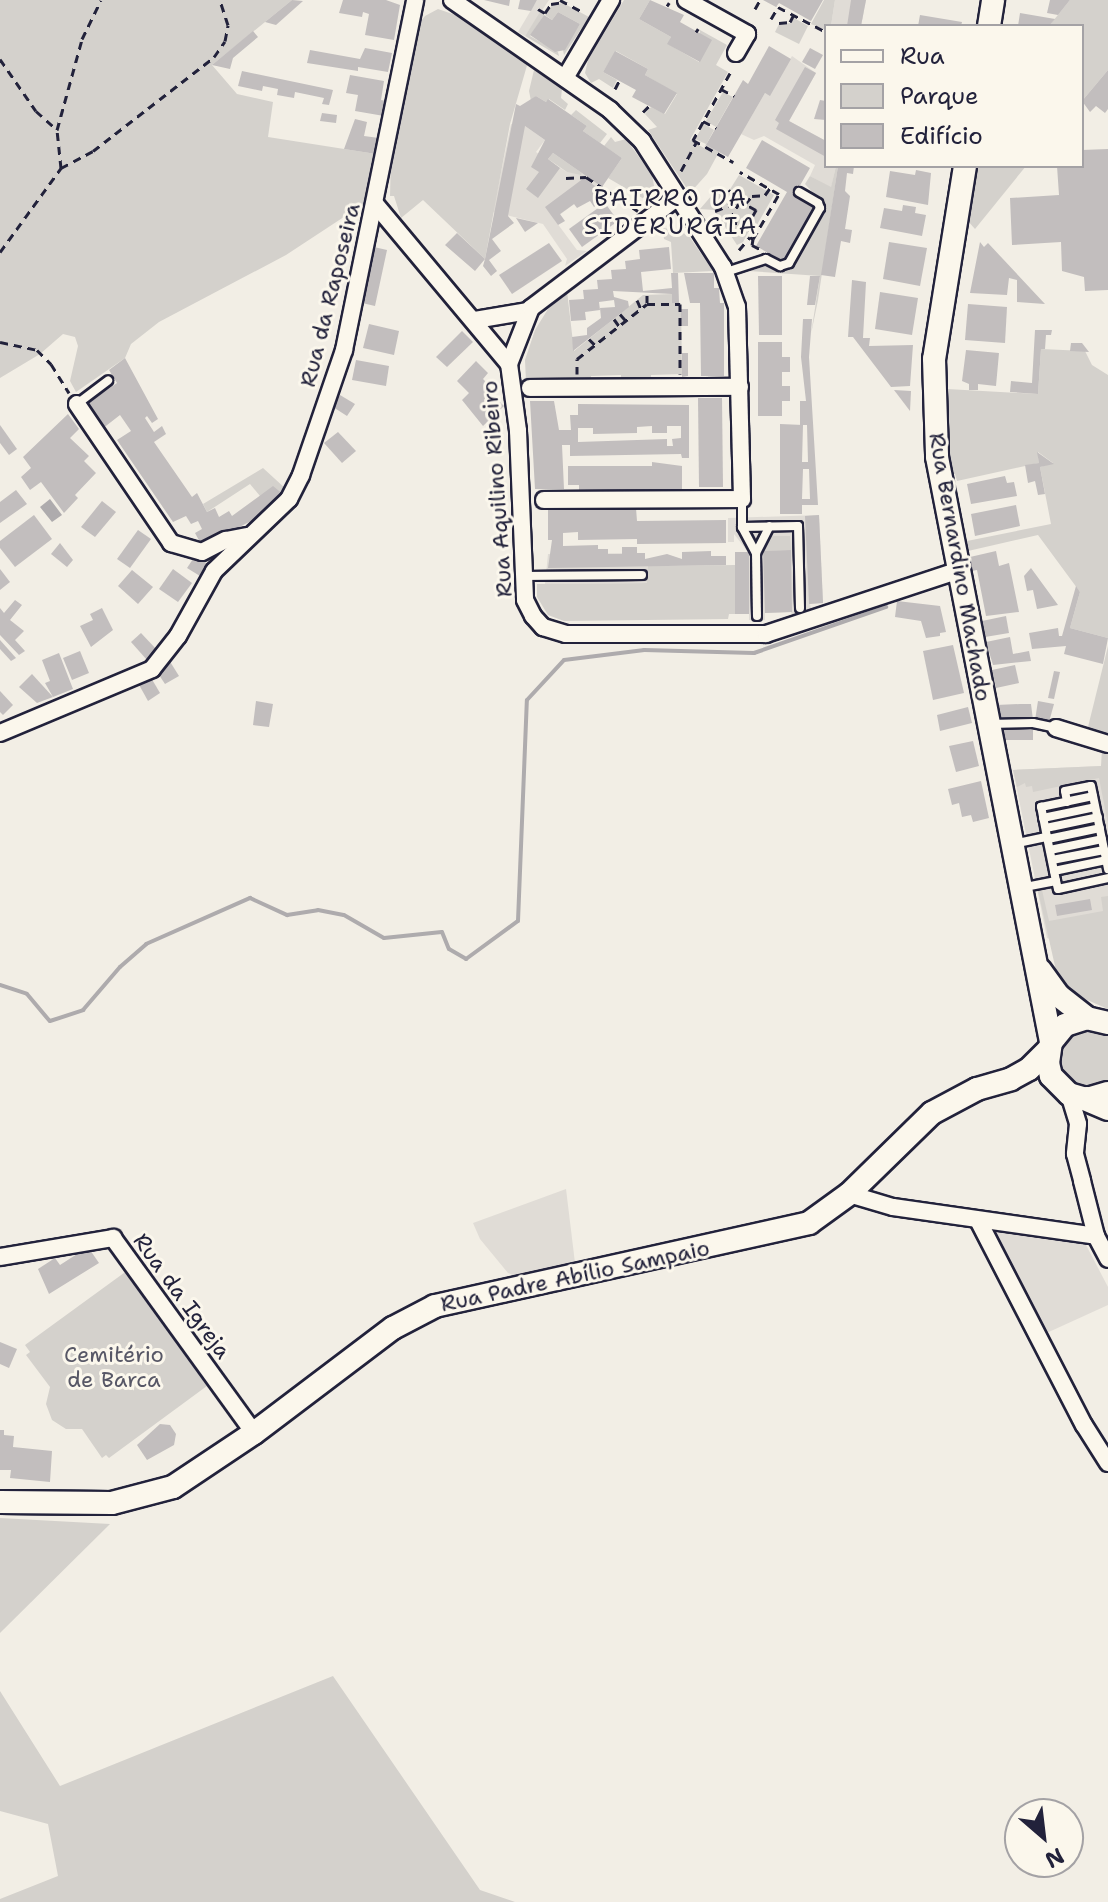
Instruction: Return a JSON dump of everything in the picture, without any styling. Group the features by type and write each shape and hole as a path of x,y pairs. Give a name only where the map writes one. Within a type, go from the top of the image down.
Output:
{"street":[{"name":"Rua da Raposeira","path":"0,733 152,669 178,636 214,571 289,499 301,475 344,350 376,205 415,0"},
{"path":"452,0 610,110 642,141 726,272 739,318 742,499 544,500"},
{"path":"565,78 611,0"},
{"path":"686,0 747,34 736,53"},
{"path":"989,24 993,0"},
{"name":"Rua Bernardino Machado","path":"965,168 939,320 933,387 938,466 1039,989 1049,1021 1048,1063 1086,1096"},
{"path":"509,364 528,311 554,288 678,197"},
{"name":"Rua Aquilino Ribeiro","path":"376,205 509,364 518,431 525,600 533,616 557,633 766,634 957,571"},
{"path":"475,320 528,311"},
{"path":"530,388 740,387"},
{"path":"77,404 171,543 202,552 226,540 249,536"},
{"path":"1056,728 1108,744"},
{"name":"Rua Bernardino Machado","path":"1037,966 1059,996 1098,1021"},
{"path":"1011,1079 1029,1069 1065,1025 1098,1021"},
{"path":"1011,1079 1086,1096 1078,1124 1075,1154 1096,1236 1108,1259"},
{"name":"Rua Padre Abílio Sampaio","path":"0,1502 112,1503 173,1487 254,1433 393,1328 435,1306 809,1223 849,1194 932,1113 977,1089 1011,1079"},
{"path":"849,1194 893,1207 1096,1236"},
{"path":"978,1220 1084,1425 1108,1463"},
{"name":"Rua da Igreja","path":"1,1256 113,1238 254,1433"}],"lane":[{"path":"726,272 766,259 780,266 789,263 820,208 818,203 799,192"},
{"path":"77,404 108,381"},
{"path":"742,499 742,527 756,553 757,616"},
{"path":"756,553 770,526"},
{"path":"742,527 798,526 800,608"},
{"path":"524,576 642,575"},
{"path":"988,724 1033,723 1056,728"},
{"path":"1021,888 1055,876 1107,864 1091,786 1065,791 1067,802 1041,807 1043,818 1047,835 1055,876 1058,889 1108,878"},
{"path":"1043,818 1095,807"},
{"path":"1013,844 1098,817"},
{"path":"1047,835 1100,828"},
{"path":"1050,850 1102,839"},
{"path":"1052,860 1104,850"}],"path":[{"path":"61,168 57,130 82,39 101,0"},
{"path":"0,252 61,168 93,151 214,57 225,41 228,25 220,0"},
{"path":"755,9 760,0"},
{"path":"538,9 545,13 551,4 562,1 591,17"},
{"path":"771,19 778,7 824,31"},
{"path":"779,23 790,22 794,14"},
{"path":"0,59 36,111 57,130"},
{"path":"730,73 693,140 733,162"},
{"path":"615,89 619,81"},
{"path":"721,89 734,96"},
{"path":"643,112 649,106"},
{"path":"703,121 716,128"},
{"path":"679,175 697,142"},
{"path":"740,172 779,194 753,239 752,245 759,248"},
{"path":"566,178 586,177 641,213"},
{"path":"715,211 752,196 765,195 770,188"},
{"path":"729,190 766,216"},
{"path":"742,202 730,220 756,233"},
{"path":"746,228 756,210"},
{"path":"739,250 750,237 753,239"},
{"path":"671,294 671,304"},
{"path":"647,295 647,304"},
{"path":"637,300 641,309"},
{"path":"578,389 577,359 647,304 680,304 680,374"},
{"path":"620,314 626,321"},
{"path":"614,319 619,326"},
{"path":"589,339 595,345"},
{"path":"0,342 37,350 51,364 77,404"}],"shaded area":[{"path":"537,0 549,0 525,36 518,32"},
{"path":"835,0 866,0 861,24 831,24"},
{"path":"792,56 816,73 789,121 824,140 824,168 836,168 831,188 810,176 815,165 764,136 754,140 741,134 765,93 770,95"},
{"path":"511,124 525,126 545,140 536,152 547,160 567,172 582,173 600,185 554,219 577,250 587,251 565,266 567,259 543,224 493,212"},
{"path":"50,499 62,515 52,522 40,507"},
{"path":"819,515 823,603 810,604 811,609 792,615 791,612 765,613 765,620 749,620 749,614 735,614 735,552 748,552 734,534 734,542 728,542 728,518"},
{"path":"637,553 648,566 648,583 545,584 548,554"},
{"path":"1108,751 1108,959 1047,938 1013,770 1101,766"},
{"path":"566,1189 575,1263 516,1276 508,1273 480,1239 473,1223"},
{"path":"997,1230 1086,1245 1108,1287 1108,1305 1040,1336 991,1237"}],"green space":[{"path":"0,0 292,0 212,65 237,94 273,102 268,137 376,154 366,207 356,209 286,255 159,322 131,344 125,358 76,392 70,381 78,346 75,337 63,334 40,354 0,378"},
{"path":"624,0 650,0 639,19 671,37 668,44 699,62 700,30 727,45 716,65 728,72 690,140 704,148 706,144 695,139 704,124 714,130 706,145 719,152 707,174 690,193 648,130 657,127 645,114 651,107 665,114 677,94 645,75 648,69 616,51 603,72 617,80 613,88 599,79 591,83 585,73 588,60"},
{"path":"824,0 835,0 831,24 824,24 824,29 811,24"},
{"path":"1070,0 1108,0 1108,70 1084,99 1084,24 1051,24"},
{"path":"563,3 589,17 564,55 563,50 580,24 558,12 552,20 545,15 552,5"},
{"path":"438,9 467,19 528,62 510,124 485,259 423,200 401,218 394,196 390,196 391,154 417,26 425,16"},
{"path":"540,12 544,15 530,36 558,52 559,56 525,36"},
{"path":"794,18 808,26 799,44 775,32 779,24 791,23"},
{"path":"534,70 562,89 561,98 568,104 565,110 549,99 546,102 536,96 531,101 529,91"},
{"path":"723,92 733,97 716,127 706,121"},
{"path":"576,110 607,134 600,143 583,131 587,126 571,115"},
{"path":"611,137 615,142 626,139 652,175 655,191 651,203 608,178 622,158 604,146"},
{"path":"553,153 581,175 567,172 548,159"},
{"path":"838,168 811,334 820,276 749,271 766,266 781,272 791,269 825,206 805,184 810,176 831,187"},
{"path":"976,168 1024,168 975,229 967,220"},
{"path":"739,175 774,195 754,230 750,229 743,242 737,245 714,210 700,209 719,187 729,191"},
{"path":"663,228 689,236 713,271 673,273 671,242 664,239"},
{"path":"567,291 574,351 643,295 672,294 672,303 681,303 682,374 651,375 651,381 621,381 621,375 591,376 591,380 526,382 525,360 535,330 548,309"},
{"path":"1041,349 1085,351 1092,365 1108,375 1108,638 1070,628 1080,592 1038,535 968,551 967,541 1051,524 1040,467 1053,463 1038,452 1039,463 957,481 955,474 951,474 947,389 1038,394"},
{"path":"263,468 286,489 284,495 260,496 250,484 207,512 203,504"},
{"path":"771,536 790,536 791,550 763,551"},
{"path":"735,565 735,614 729,614 728,619 564,621 548,615 537,597 537,584 647,583 648,566"},
{"path":"1108,646 1108,737 1087,731"},
{"path":"1102,748 1108,751 1108,824 1099,778 1033,792 1032,786 1026,787 1025,783 1017,787 1013,770 1101,766"},
{"path":"1042,890 1049,921 1103,911 1101,897 1108,896 1108,1009 1071,993 1057,975 1038,891"},
{"path":"1088,1027 1108,1036 1108,1080 1094,1088 1079,1088 1060,1073 1057,1057 1066,1036"},
{"name":"Cemitério de Barca","path":"128,1270 211,1383 109,1458 106,1455 102,1458 82,1429 66,1429 52,1420 46,1404 50,1387 26,1355 30,1352 25,1345"},
{"path":"0,1518 110,1524 0,1633"},
{"path":"333,1676 480,1890 515,1902 0,1902 0,1899 58,1876 48,1824 0,1811 0,1691 60,1786"}],"building":[{"path":"292,0 303,1 276,25 265,22"},
{"path":"343,0 386,0 400,5 394,40 365,35 369,14 363,12 362,17 339,13"},
{"path":"484,0 510,0 509,6"},
{"path":"520,0 537,0 531,11 518,9"},
{"path":"650,0 684,15 680,22 712,40 700,62 667,44 671,37 639,19"},
{"path":"763,0 823,0 811,21 779,3 776,7"},
{"path":"851,0 866,0 861,24 847,24"},
{"path":"1050,0 1070,0 1058,15 1047,13"},
{"path":"558,12 580,24 565,50 555,52 530,35 544,15 552,20"},
{"path":"1020,13 1055,19 1051,24 1018,24"},
{"path":"920,15 962,22 962,24 918,24"},
{"path":"253,31 258,37 233,58 230,69 212,65"},
{"path":"769,46 791,59 770,96 765,93 728,157 706,145 743,80 748,84"},
{"path":"365,48 392,53 388,72 307,63 310,50 360,59"},
{"path":"810,48 823,55 815,69 802,62"},
{"path":"615,51 648,69 645,75 677,93 664,114 632,97 636,90 603,72"},
{"path":"805,67 816,73 789,121 824,140 824,156 776,129 779,123 775,120"},
{"path":"1108,70 1108,109 1105,113 1096,106 1090,112 1084,99"},
{"path":"242,71 333,90 329,105 322,104 324,98 295,92 294,98 277,95 278,89 263,86 262,91 238,86"},
{"path":"350,75 384,81 381,100 386,101 384,116 355,111 358,95 346,93"},
{"path":"536,96 546,102 548,99 587,126 583,131 622,158 602,187 553,153 548,159 560,168 538,198 526,189 539,172 531,167 545,140 525,126 508,216 514,223 492,239 501,251 489,260 497,271 491,276 483,266 516,104 520,106"},
{"path":"820,100 824,101 824,120 814,119"},
{"path":"322,113 337,115 336,123 320,121"},
{"path":"355,119 367,122 364,136 379,138 376,154 344,149"},
{"path":"762,140 810,168 794,196 815,208 784,262 756,246 787,192 746,168"},
{"path":"1108,149 1108,290 1085,291 1084,277 1062,271 1061,242 1012,245 1010,198 1059,195 1057,168 1084,168 1084,150"},
{"path":"838,168 854,168 853,174 847,173 845,191 850,196 845,229 852,230 850,243 841,241 835,277 821,275"},
{"path":"916,170 931,173 928,205 886,197 890,171 915,175"},
{"path":"584,178 603,192 599,194 603,200 594,207 590,201 577,208 574,204 560,214 565,221 558,225 545,207"},
{"path":"605,203 618,221 582,247 569,229"},
{"path":"903,205 916,207 915,213 926,215 922,236 880,228 884,208 902,211"},
{"path":"516,218 538,223 525,232"},
{"path":"457,233 485,259 475,271 445,245"},
{"path":"889,242 927,248 920,286 883,279"},
{"path":"980,242 984,247 988,243 1045,304 1017,302 1017,280 1009,278 1007,295 970,293"},
{"path":"549,243 562,261 512,294 499,275"},
{"path":"374,247 387,250 375,306 362,303"},
{"path":"669,247 671,269 641,272 643,291 672,288 671,273 678,273 679,303 672,303 672,294 613,291 614,297 628,301 629,307 573,351 572,337 587,335 587,328 601,318 600,308 615,307 614,300 599,302 600,310 585,312 586,320 571,321 569,300 584,299 583,290 598,289 597,280 612,279 611,270 626,269 625,261 640,259 639,250"},
{"path":"684,273 714,273 714,288 719,288 720,303 724,303 724,376 701,376 700,303 690,303"},
{"path":"758,276 782,276 782,335 759,335"},
{"path":"810,276 820,276 815,305 807,305"},
{"path":"852,280 866,282 863,338 870,338 869,346 913,345 910,386 891,387 853,337 848,337"},
{"path":"880,292 918,298 912,335 875,329"},
{"path":"968,304 1007,307 1005,343 965,340"},
{"path":"681,309 688,309 688,326 681,326"},
{"path":"803,319 812,319 809,357 818,505 802,505 802,514 780,514 780,424 800,425 800,401 806,401 801,357","holes":["803,425 807,425 808,462 802,462","803,469 809,469 810,499 802,499"]},
{"path":"369,324 399,331 394,355 363,348"},
{"path":"1035,330 1052,330 1051,335 1046,335 1045,349 1041,349 1038,394 1010,392 1011,381 1032,383"},
{"path":"462,331 473,342 447,367 436,357"},
{"path":"758,342 782,342 782,357 790,357 790,372 782,372 782,386 790,386 790,401 782,401 782,416 758,416"},
{"path":"1071,343 1082,343 1089,352 1070,351"},
{"path":"966,350 999,353 996,386 978,384 978,390 969,390 969,384 962,381"},
{"path":"682,353 688,353 688,376 682,377"},
{"path":"125,358 158,419 152,423 147,416 145,418 154,432 162,426 166,434 154,442 192,497 197,493 207,512 215,508 219,517 229,511 232,516 273,486 284,495 267,513 202,546 195,533 202,529 198,521 191,524 186,516 173,522 117,440 131,431 120,415 102,429 85,405 117,383 109,370"},
{"path":"356,360 389,366 386,386 352,380"},
{"path":"476,361 488,373 483,379 495,391 492,394 504,406 483,426 462,400 469,393 457,381"},
{"path":"894,390 911,391 910,411"},
{"path":"340,395 355,404 347,416 333,407"},
{"path":"698,398 722,398 723,487 699,487"},
{"path":"530,401 554,401 559,430 571,430 570,415 578,415 578,404 689,405 689,458 682,458 681,454 570,456 570,445 562,445 564,489 535,489","holes":["652,426 652,433 667,433 667,426 681,426 681,438 672,439 673,446 667,446 667,439 578,442 578,428 593,428 593,434 637,433 637,427"]},
{"path":"68,414 79,429 70,438 89,456 84,461 96,473 75,495 78,498 64,513 41,482 30,490 21,477 31,468 23,457"},
{"path":"0,425 17,449 9,455 0,443"},
{"path":"338,432 356,451 342,463 324,443"},
{"path":"1037,452 1054,464 1040,467 1045,494 1038,495 1035,481 1028,483 1025,465 1039,463"},
{"path":"652,462 682,466 682,489 579,491 579,485 568,485 568,466 652,466"},
{"path":"1005,476 1007,483 1014,482 1017,496 971,504 967,484"},
{"path":"16,490 27,504 0,523 0,502"},
{"path":"102,501 116,512 95,537 81,527"},
{"path":"1016,505 1020,526 975,536 971,514"},
{"path":"636,508 637,521 726,520 726,543 637,544 637,539 578,540 578,532 563,533 563,546 598,545 598,549 608,549 608,554 622,554 622,547 637,547 637,553 645,553 645,559 667,554 682,559 682,552 711,551 711,556 726,556 726,565 548,568 552,540 548,540 548,509"},
{"path":"34,515 52,539 15,567 0,548 0,541"},
{"path":"819,515 823,603 809,604 805,516"},
{"path":"138,530 151,539 130,568 117,559"},
{"path":"60,543 73,560 67,567 51,554"},
{"path":"791,550 792,612 765,613 763,551"},
{"path":"996,551 999,566 1009,563 1019,612 986,616 977,570 972,571 970,557"},
{"path":"735,552 749,552 749,614 735,614"},
{"path":"195,556 208,564 200,576 187,568"},
{"path":"1031,568 1058,605 1037,609 1033,590 1027,591 1024,576"},
{"path":"0,569 10,582 0,590"},
{"path":"173,569 192,583 178,602 159,589"},
{"path":"132,570 153,587 138,604 118,586"},
{"path":"1076,586 1080,592 1070,628 1108,638 1103,664 1064,654 1066,646 1032,649 1029,633 1058,628 1059,636 1062,636"},
{"path":"15,600 22,605 10,620 24,631 15,640 25,651 19,655 0,635 0,608 4,613"},
{"path":"897,601 940,606 946,632 926,638 921,621 895,617"},
{"path":"102,608 113,630 91,647 80,626 93,620 90,614"},
{"path":"1006,616 1009,633 985,637 982,621"},
{"path":"141,633 157,650 147,660 131,642"},
{"path":"1010,637 1013,654 1029,651 1031,661 993,665 986,642"},
{"path":"0,640 16,658 11,661 0,649"},
{"path":"953,645 964,693 933,700 923,651"},
{"path":"80,651 89,673 72,680 63,658"},
{"path":"59,653 73,689 53,697 45,683 50,681 42,660"},
{"path":"169,660 179,676 165,684 155,669"},
{"path":"1015,665 1019,683 996,688 992,670"},
{"path":"1054,671 1060,672 1054,699 1048,698"},
{"path":"32,674 53,697 37,703 19,687"},
{"path":"150,676 160,693 148,701 138,683"},
{"path":"0,691 13,705 3,715 0,712"},
{"path":"256,701 273,704 269,727 253,725"},
{"path":"1038,701 1054,704 1049,722 1035,720"},
{"path":"1031,704 1033,720 998,720 996,705"},
{"path":"968,707 972,723 940,731 937,715"},
{"path":"1000,727 1033,727 1033,740 1003,740"},
{"path":"973,741 979,766 956,772 949,746"},
{"path":"981,781 989,818 973,822 971,815 962,817 959,803 952,805 948,789"},
{"path":"1087,792 1102,867 1087,870 1072,795"},
{"path":"1090,899 1092,910 1057,916 1055,905"},
{"path":"88,1247 99,1263 49,1294 38,1269 55,1258 60,1265"},
{"path":"0,1342 17,1349 9,1368 0,1364"},
{"path":"160,1424 170,1425 176,1434 174,1445 147,1460 137,1445"},
{"path":"0,1430 4,1430 4,1435 14,1436 13,1447 52,1451 50,1482 10,1478 11,1470 0,1470"}],"waterway":[{"path":"0,985 27,994 50,1021 83,1010 120,967 146,944 250,898 287,915 318,910 344,915 384,938 442,932 449,949 466,959 518,921 527,700 564,660 644,650 754,653 886,607"}],"district":[{"name":"BAIRRO DA SIDERURGIA","path":"671,213"}]}
